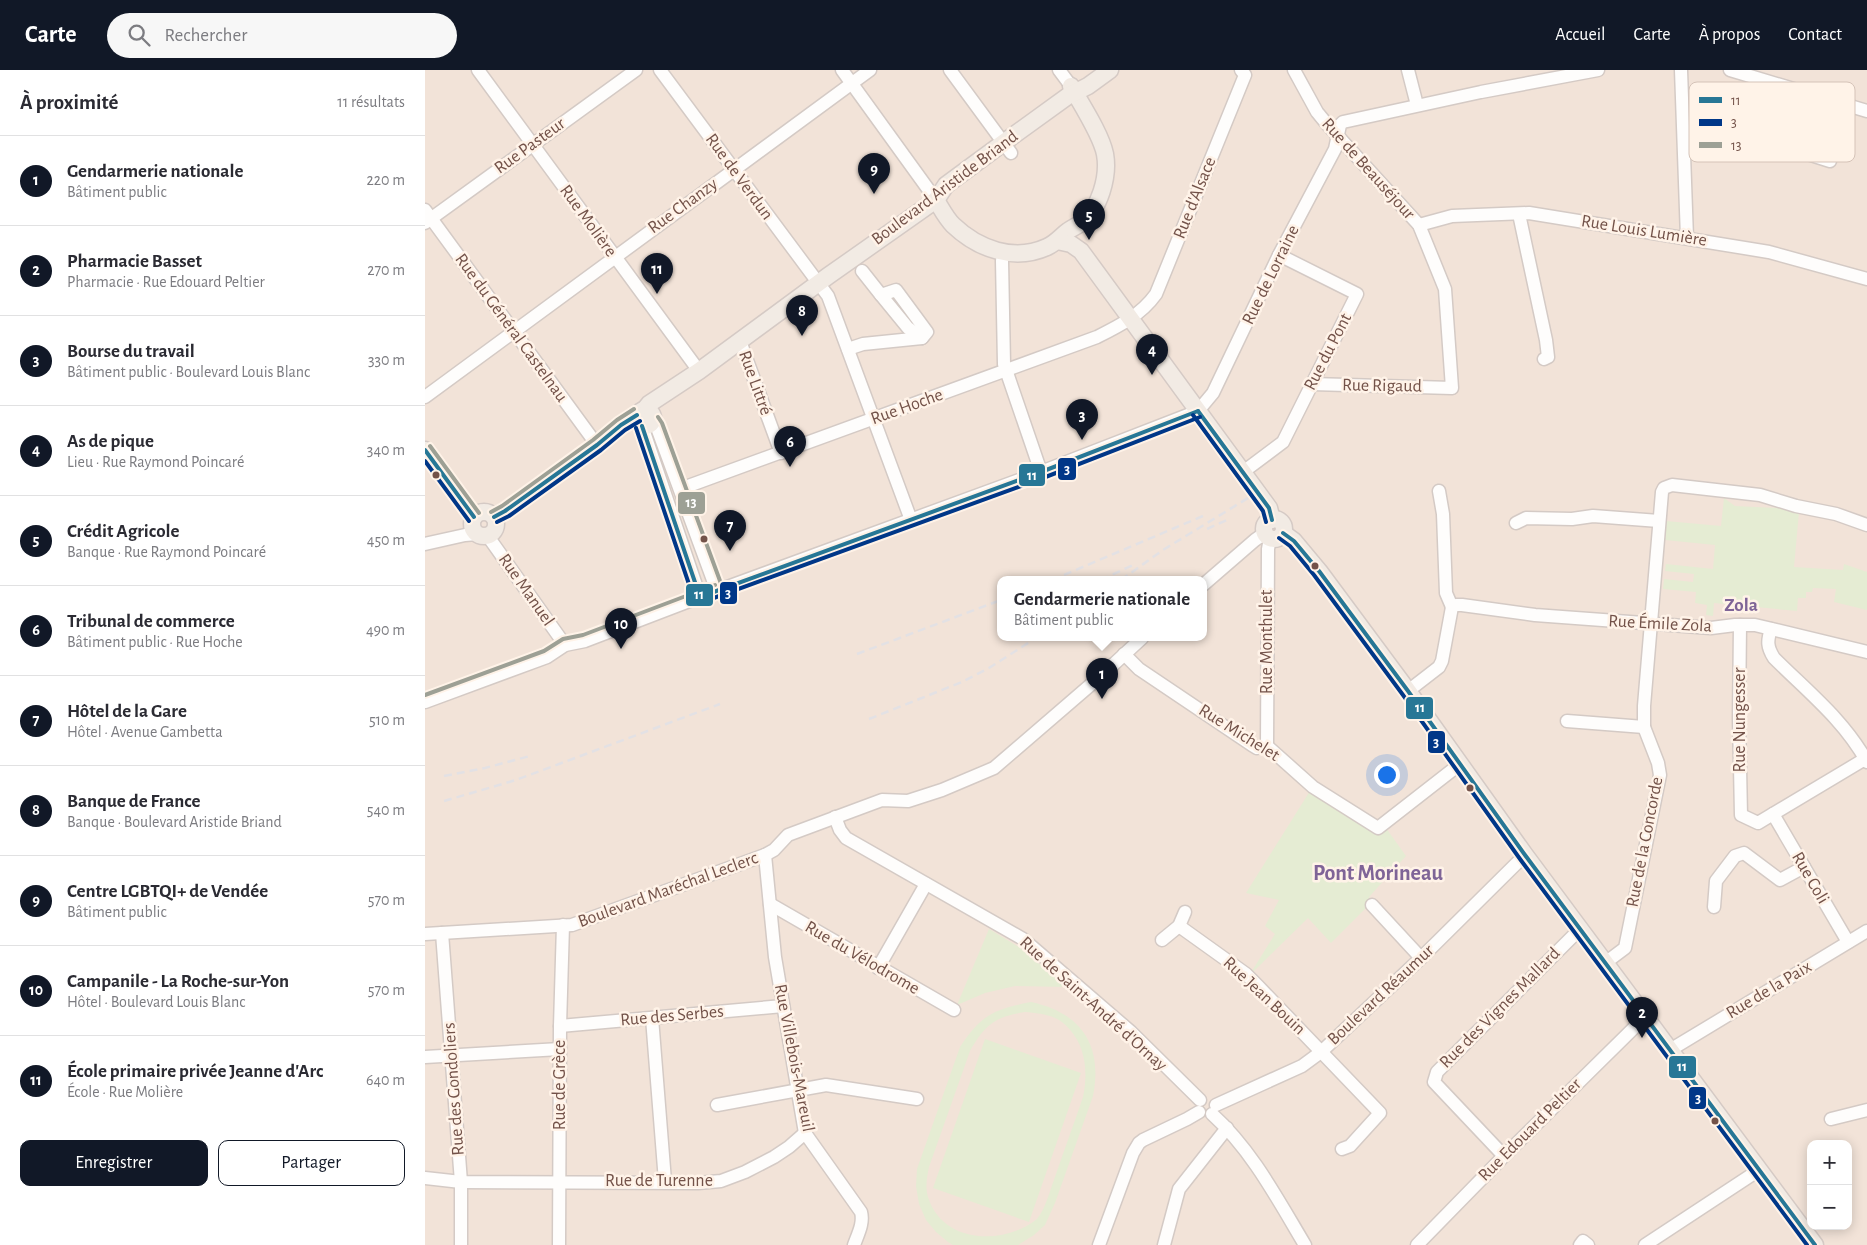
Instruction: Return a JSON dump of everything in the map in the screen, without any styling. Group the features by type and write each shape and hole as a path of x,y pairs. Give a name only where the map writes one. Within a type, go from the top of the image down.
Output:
{"main road":[{"name":"Boulevard Aristide Briand","path":"478,527 492,532 495,527 494,517 612,433 645,419 649,404 740,341 823,290 936,200 946,186 1007,148 1078,88 1110,70"},
{"path":"936,200 953,225 973,241 986,248 1003,252 1028,253 1047,247 1082,223 1091,214 1106,172 1101,125 1088,98 1078,88"},
{"path":"1081,252 1079,237 1082,223"},
{"path":"1057,241 1071,244 1081,252 1131,318 1269,508 1273,531 1294,541 1315,566 1408,691 1525,855 1815,1245"},
{"path":"425,450 478,527"}],"street":[{"name":"Rue Molière","path":"478,70 699,371"},
{"name":"Rue Pasteur","path":"427,217 636,70"},
{"path":"842,70 936,200"},
{"name":"Rue Chanzy","path":"425,397 870,70"},
{"path":"950,70 1007,148"},
{"path":"1059,70 1078,88"},
{"name":"Rue d'Alsace","path":"1131,318 1147,305 1156,294 1245,75 1241,70"},
{"name":"Rue de Beauséjour","path":"1294,70 1317,112 1419,225 1445,290 1453,388"},
{"path":"1408,70 1417,105"},
{"path":"1337,136 1340,125 1343,122 1417,105 1598,70"},
{"path":"1681,70 1687,238"},
{"path":"1730,70 1770,82"},
{"name":"Rue de Verdun","path":"664,72 733,170 823,290 848,349 911,520"},
{"path":"1855,107 1867,111"},
{"name":"Rue de Lorraine","path":"1198,410 1213,393 1279,255 1335,149 1337,136"},
{"path":"1519,214 1546,340 1548,357 1544,359"},
{"name":"Rue Louis Lumière","path":"1419,225 1452,216 1519,214 1552,216 1769,252 1867,279"},
{"name":"Rue du Général Castelnau","path":"427,217 597,445"},
{"path":"1003,252 1005,371 1041,472"},
{"name":"Rue du Pont","path":"1246,477 1283,442 1357,294 1279,255"},
{"path":"848,349 863,344 922,338 927,332 896,290 881,295 862,271"},
{"name":"Rue Hoche","path":"680,489 1097,337 1131,318"},
{"name":"Rue Littré","path":"740,341 781,453"},
{"name":"Rue Rigaud","path":"1312,384 1453,388"},
{"path":"425,702 547,657 565,645 585,641 700,596 1041,472 1198,410"},
{"path":"645,419 657,425 717,591"},
{"path":"645,419 700,596"},
{"name":"Rue de la Concorde","path":"1605,963 1625,948 1660,776 1658,763 1644,727 1644,706 1659,521 1664,488 1672,485 1760,495 1775,501 1836,514 1867,525"},
{"path":"1408,691 1439,667 1452,607 1446,593 1443,514 1439,492"},
{"path":"1516,523 1526,518 1572,519 1593,516 1659,521"},
{"path":"425,544 465,535 478,527"},
{"name":"Rue Manuel","path":"478,527 565,645"},
{"path":"1207,582 1255,540 1273,531"},
{"name":"Rue Monthulet","path":"1267,746 1268,549 1273,531"},
{"name":"Rue Émile Zola","path":"1452,607 1462,605 1535,615 1711,628 1755,625 1867,652"},
{"name":"Rue Nungesser","path":"1740,625 1741,815 1758,823 1773,814"},
{"path":"1771,629 1767,641 1769,650 1774,658 1841,722 1859,746 1866,760 1773,814"},
{"name":"Boulevard Maréchal Leclerc","path":"425,934 572,925 765,855 774,850 788,834 882,800 908,801 942,790 994,768 1139,641"},
{"name":"Rue Michelet","path":"1124,654 1139,669 1252,745 1257,748 1267,746 1313,787 1378,828 1459,764"},
{"path":"1567,721 1644,727"},
{"name":"Rue Coli","path":"1773,814 1848,942"},
{"name":"Rue de Saint-André d'Ornay","path":"835,817 840,830 846,838 1023,939 1131,1032 1185,1087 1199,1106"},
{"path":"1714,907 1716,881 1735,856 1744,853 1781,880 1804,867"},
{"name":"Rue Villebois-Mareuil","path":"765,855 775,957 805,1133 861,1212 861,1224 855,1245"},
{"name":"Boulevard Réaumur","path":"1214,1109 1301,1066 1321,1052 1421,958 1525,855"},
{"path":"879,968 926,884"},
{"name":"Rue du Vélodrome","path":"770,904 954,1010"},
{"path":"1372,905 1421,958"},
{"path":"1162,940 1179,926 1185,912"},
{"name":"Rue de Grèce","path":"559,1245 560,1026 563,925"},
{"name":"Rue Jean Bouin","path":"1179,926 1246,975 1289,1017 1380,1113 1350,1146 1342,1149"},
{"name":"Rue des Vignes Mallard","path":"1504,1156 1434,1082 1437,1072 1580,929"},
{"name":"Rue de la Paix","path":"1670,1050 1867,930"},
{"name":"Rue des Gondoliers","path":"443,933 461,1182 461,1245"},
{"name":"Rue des Serbes","path":"560,1026 783,1006"},
{"name":"Rue Edouard Peltier","path":"1417,1245 1645,1017"},
{"path":"652,1018 665,1181"},
{"path":"425,1058 560,1049"},
{"path":"717,1105 826,1086 917,1099"},
{"path":"1099,1245 1133,1154 1139,1143 1199,1106 1208,1097 1213,1100 1214,1109 1257,1167 1305,1245"},
{"path":"1831,1119 1867,1110"},
{"path":"1165,1245 1179,1189 1227,1128"},
{"name":"Rue de Turenne","path":"425,1178 461,1182 721,1181 745,1172 774,1157 805,1133"},
{"path":"1645,1245 1759,1170"},
{"path":"1580,1245 1583,1241 1588,1245"}],"shaded area":[{"path":"425,70 1867,70 1867,1245 425,1245"}],"green space":[{"path":"1724,498 1735,506 1777,508 1799,512 1794,567 1843,570 1844,564 1867,572 1867,610 1834,602 1836,589 1813,588 1812,592 1806,592 1806,598 1798,598 1797,611 1714,603 1713,616 1706,615 1707,605 1695,603 1696,592 1663,589 1664,579 1693,582 1694,574 1665,571 1666,564 1713,569 1715,545 1665,540 1666,521 1721,526"},
{"path":"1310,791 1376,835 1386,828 1406,856 1369,897 1372,902 1331,943 1308,918 1253,972 1275,934 1265,926 1279,900 1246,893"},
{"path":"989,929 1019,947 1067,987 1015,986 985,993 957,1005"},
{"path":"1031,1002 1064,1014 1076,1023 1085,1034 1095,1062 1093,1096 1055,1203 1045,1225 1018,1245 953,1245 936,1232 926,1220 919,1204 916,1186 917,1169 960,1047 975,1027 989,1015 1007,1007","holes":["1025,1012 1055,1018 1068,1027 1075,1036 1080,1045 1085,1065 1083,1097 1043,1210 1037,1219 1009,1233 976,1236 961,1232 947,1224 936,1213 927,1193 929,1167 970,1051 975,1042 991,1024 1005,1017"]},
{"path":"985,1039 1081,1073 1029,1222 933,1188"}],"railway":[{"path":"1127,576 1163,550 1248,498"},
{"path":"1061,576 1203,516"},
{"path":"1207,529 1229,519"},
{"path":"1110,576 1135,564"},
{"path":"857,654 997,602"},
{"path":"869,719 962,682 989,668 1031,641"},
{"path":"444,801 516,780 720,704"},
{"path":"444,776 530,756"}],"transit line":[{"name":"13","path":"491,512 502,506 634,409"},
{"name":"11","path":"1198,411 1269,508 1272,520"},
{"name":"11","path":"642,426 700,597 1041,472 1198,411"},
{"name":"11","path":"494,517 505,511 637,415"},
{"name":"3","path":"1193,415 1263,511 1266,522"},
{"name":"13","path":"658,417 662,423 723,589"},
{"name":"3","path":"636,428 694,599 700,603 1043,478 1200,417"},
{"name":"3","path":"497,522 509,516 601,450 625,430 640,421"},
{"name":"13","path":"430,446 479,513"},
{"name":"11","path":"425,450 474,517"},
{"name":"3","path":"425,461 469,521"},
{"name":"11","path":"1283,533 1294,541 1319,571 1408,691 1525,855 1815,1245"},
{"name":"3","path":"1279,538 1290,546 1314,575 1403,695 1520,859 1807,1245"},
{"name":"13","path":"425,695 544,651 563,639 583,635 715,585"}],"place":[{"name":"Centre LGBTQI+ de Vendée","path":"874,194"},
{"name":"Crédit Agricole","path":"1089,240"},
{"name":"École primaire privée Jeanne d'Arc","path":"657,294"},
{"name":"Banque de France","path":"802,336"},
{"name":"As de pique","path":"1152,375"},
{"name":"Bourse du travail","path":"1082,440"},
{"name":"Tribunal de commerce","path":"790,467"},
{"name":"Hôtel de la Gare","path":"730,551"},
{"name":"Campanile - La Roche-sur-Yon","path":"621,649"},
{"name":"Gendarmerie nationale","path":"1102,699"},
{"name":"Pharmacie Basset","path":"1642,1038"}],"district":[{"name":"Zola","path":"1741,605"},
{"name":"Pont Morineau","path":"1378,873"}]}
